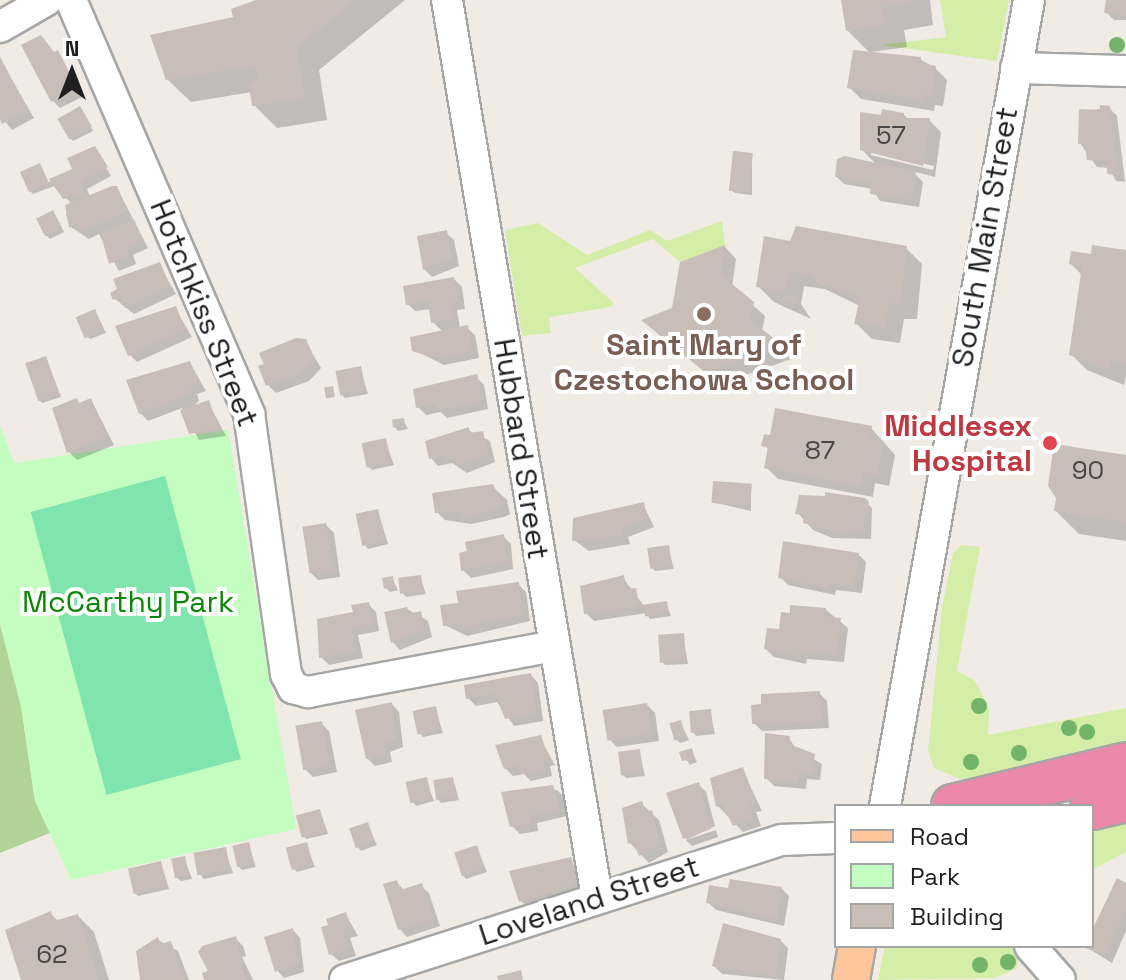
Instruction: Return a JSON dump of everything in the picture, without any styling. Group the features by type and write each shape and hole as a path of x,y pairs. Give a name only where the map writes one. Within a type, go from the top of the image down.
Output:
{"highway":[{"path":"961,804 1126,764"},
{"path":"1094,808 1126,800"}],"main road":[{"path":"851,980 857,948"}],"street":[{"path":"0,27 47,0"},
{"name":"Hotchkiss Street","path":"71,0 249,414 286,674 293,688 308,692 553,646"},
{"name":"Hubbard Street","path":"447,0 597,897"},
{"name":"South Main Street","path":"885,804 1029,0"},
{"path":"1016,68 1126,71"},
{"name":"Loveland Street","path":"345,980 782,840 834,838"},
{"path":"1032,948 1060,980"}],"green space":[{"path":"940,0 1009,0 997,61 881,45 946,37"},
{"path":"722,221 725,245 680,262 653,239 575,268 614,303 611,307 549,317 551,333 522,336 505,230 538,223 587,255 650,230 667,241"},
{"name":"McCarthy Park","path":"0,426 14,463 228,430 296,829 71,880 35,801 21,706 0,624"},
{"path":"165,476 241,759 107,795 31,512"},
{"path":"961,545 980,547 957,671 974,680 981,692 989,709 988,735 1126,708 1126,746 996,777 960,779 934,768 928,751 942,608 953,553"},
{"path":"0,624 21,706 35,801 50,833 0,853"},
{"path":"1126,818 1126,852 1094,869 1094,826"},
{"path":"885,948 1015,948 1016,969 994,978 878,980"}],"building":[{"path":"256,0 355,0 297,47 305,98 252,106 249,86 258,79 256,66 166,80 150,35 233,17 231,9"},
{"path":"841,0 911,0 911,3 882,7 885,24 846,31"},
{"path":"1106,0 1126,0 1126,16 1104,13"},
{"path":"41,35 54,52 58,50 77,88 61,96 61,102 58,98 51,102 21,45"},
{"path":"853,50 921,57 920,63 936,66 932,95 923,94 923,100 847,88"},
{"path":"0,57 28,109 2,124 0,119"},
{"path":"1100,105 1110,106 1118,175 1107,174 1107,161 1087,160 1085,144 1078,144 1079,109 1100,110"},
{"path":"80,106 92,127 69,140 57,119"},
{"path":"882,109 904,113 904,118 930,118 923,166 860,150 860,112 881,115"},
{"path":"95,146 108,167 80,181 86,195 63,199 49,179 72,169 67,158"},
{"path":"733,151 753,153 749,193 729,191"},
{"path":"845,156 916,172 912,200 870,194 871,183 835,177 837,159"},
{"path":"40,163 49,183 29,192 20,172"},
{"path":"117,186 127,209 123,214 79,232 76,225 69,228 65,205"},
{"path":"53,210 62,228 45,236 36,219"},
{"path":"134,219 142,239 127,247 130,256 109,264 100,232"},
{"path":"796,226 907,246 901,303 889,303 885,328 854,324 860,297 814,281 815,275 789,271 785,292 756,287 764,236 790,241"},
{"path":"447,230 452,259 423,270 417,236"},
{"name":"Saint Mary of Czestochowa School","path":"725,245 721,275 754,302 750,320 784,346 706,373 641,320 672,308 680,262"},
{"path":"1092,245 1126,250 1126,363 1110,361 1109,371 1069,355 1082,266 1069,264 1071,251 1091,254"},
{"path":"160,262 170,286 125,308 120,297 113,300 110,293 117,289 113,279"},
{"path":"454,277 458,302 451,303 453,319 431,323 428,301 406,305 403,286"},
{"path":"783,294 797,296 795,304 781,301"},
{"path":"176,306 185,329 128,356 115,326"},
{"path":"95,309 104,330 85,338 76,317"},
{"path":"468,325 472,351 435,358 412,351 410,337"},
{"path":"296,338 306,339 315,360 301,374 285,380 283,376 266,386 258,366 264,364 259,353"},
{"path":"46,356 59,394 38,401 25,363"},
{"path":"190,361 199,383 190,386 193,393 139,414 126,380"},
{"path":"361,366 366,391 340,396 335,371"},
{"path":"477,374 484,398 480,402 437,411 436,404 416,408 413,389"},
{"path":"333,386 335,397 326,398 324,388"},
{"path":"77,398 79,403 91,398 107,437 67,453 52,408"},
{"path":"209,400 219,428 189,434 180,410"},
{"path":"775,408 872,426 870,438 884,441 877,475 863,472 861,486 764,468 768,447 761,446 764,434 770,435"},
{"path":"404,418 405,426 393,427 392,419"},
{"path":"469,427 470,433 483,431 488,455 457,466 455,458 446,460 445,455 429,459 425,441"},
{"path":"386,438 391,462 367,468 362,443"},
{"path":"1054,444 1126,455 1126,522 1054,511 1056,498 1048,486"},
{"path":"713,481 752,484 750,506 711,503"},
{"path":"493,484 503,506 496,510 461,517 461,512 435,513 432,493"},
{"path":"825,492 865,498 869,502 864,532 847,529 846,535 803,523 804,515 795,514 799,495 825,496"},
{"path":"644,502 647,519 622,529 623,536 572,541 573,518"},
{"path":"378,509 385,541 362,546 356,514"},
{"path":"326,523 333,569 310,573 302,527"},
{"path":"504,534 507,562 461,571 459,553 467,551 465,542"},
{"path":"783,541 859,553 854,587 829,583 828,588 778,578"},
{"path":"669,545 672,566 650,569 647,548"},
{"path":"421,575 423,591 400,594 398,578"},
{"path":"624,575 626,589 636,588 639,606 584,614 580,586"},
{"path":"393,576 395,587 384,589 382,578"},
{"path":"519,582 523,614 457,629 456,624 443,626 440,605 458,603 456,591"},
{"path":"667,601 669,613 645,617 643,605"},
{"path":"369,602 373,623 352,627 356,651 319,658 317,619 353,612 351,605"},
{"path":"790,605 826,608 826,617 841,618 837,655 799,652 799,657 764,649 767,628 779,629 781,612 790,613"},
{"path":"407,607 409,614 421,611 425,629 391,643 384,612"},
{"path":"684,633 686,661 660,663 658,635"},
{"path":"531,673 536,714 505,719 495,694 466,699 464,685"},
{"path":"820,691 822,721 752,724 751,705 761,704 761,694"},
{"path":"392,702 396,740 384,744 386,755 366,759 355,710"},
{"path":"647,703 652,734 607,741 603,710"},
{"path":"436,706 441,729 418,734 413,711"},
{"path":"711,709 713,731 691,733 689,711"},
{"path":"681,720 686,737 674,741 669,723"},
{"path":"322,721 330,765 303,770 295,726"},
{"path":"765,733 790,736 789,744 815,754 813,774 799,772 798,783 764,779"},
{"path":"541,735 548,757 543,758 545,769 521,774 519,766 504,769 495,745"},
{"path":"692,748 695,759 682,761 679,752"},
{"path":"640,749 643,773 621,776 618,752"},
{"path":"743,767 756,803 749,805 754,819 733,826 722,804 716,807 710,778"},
{"path":"427,777 432,798 411,803 406,782"},
{"path":"453,777 456,797 436,800 433,780"},
{"path":"699,782 711,829 683,839 666,793"},
{"path":"553,785 560,809 530,816 531,824 510,827 501,792"},
{"path":"642,801 646,812 652,810 661,844 639,856 634,842 628,844 622,808"},
{"path":"320,809 326,831 302,838 296,815"},
{"path":"368,822 375,842 356,848 349,829"},
{"path":"249,842 254,863 237,867 232,846"},
{"path":"307,842 313,864 292,870 286,848"},
{"path":"477,845 485,869 462,876 454,852"},
{"path":"226,847 230,870 197,875 194,853"},
{"path":"185,856 189,876 175,878 171,859"},
{"path":"571,857 579,883 519,902 509,871"},
{"path":"161,861 167,886 134,894 128,869"},
{"path":"1117,878 1126,883 1126,910 1104,956 1086,948 1094,948 1094,926"},
{"path":"730,879 782,887 777,919 706,903 709,885 728,888"},
{"path":"397,880 400,890 422,883 434,918 398,930 383,884"},
{"path":"51,911 54,921 78,914 99,980 21,980 5,930"},
{"path":"346,912 351,928 344,930 349,948 329,955 321,927 328,925 326,919"},
{"path":"723,923 781,939 776,977 712,966"},
{"path":"293,928 297,964 275,972 264,937"},
{"path":"236,936 246,980 204,980 202,973 208,971 198,952 202,946"},
{"path":"158,937 160,944 171,941 184,980 140,980 136,951"},
{"path":"521,970 523,980 498,980 497,976"}],"place":[{"name":"Saint Mary of Czestochowa School","path":"704,314"},
{"name":"Middlesex Hospital","path":"1050,443"}]}
